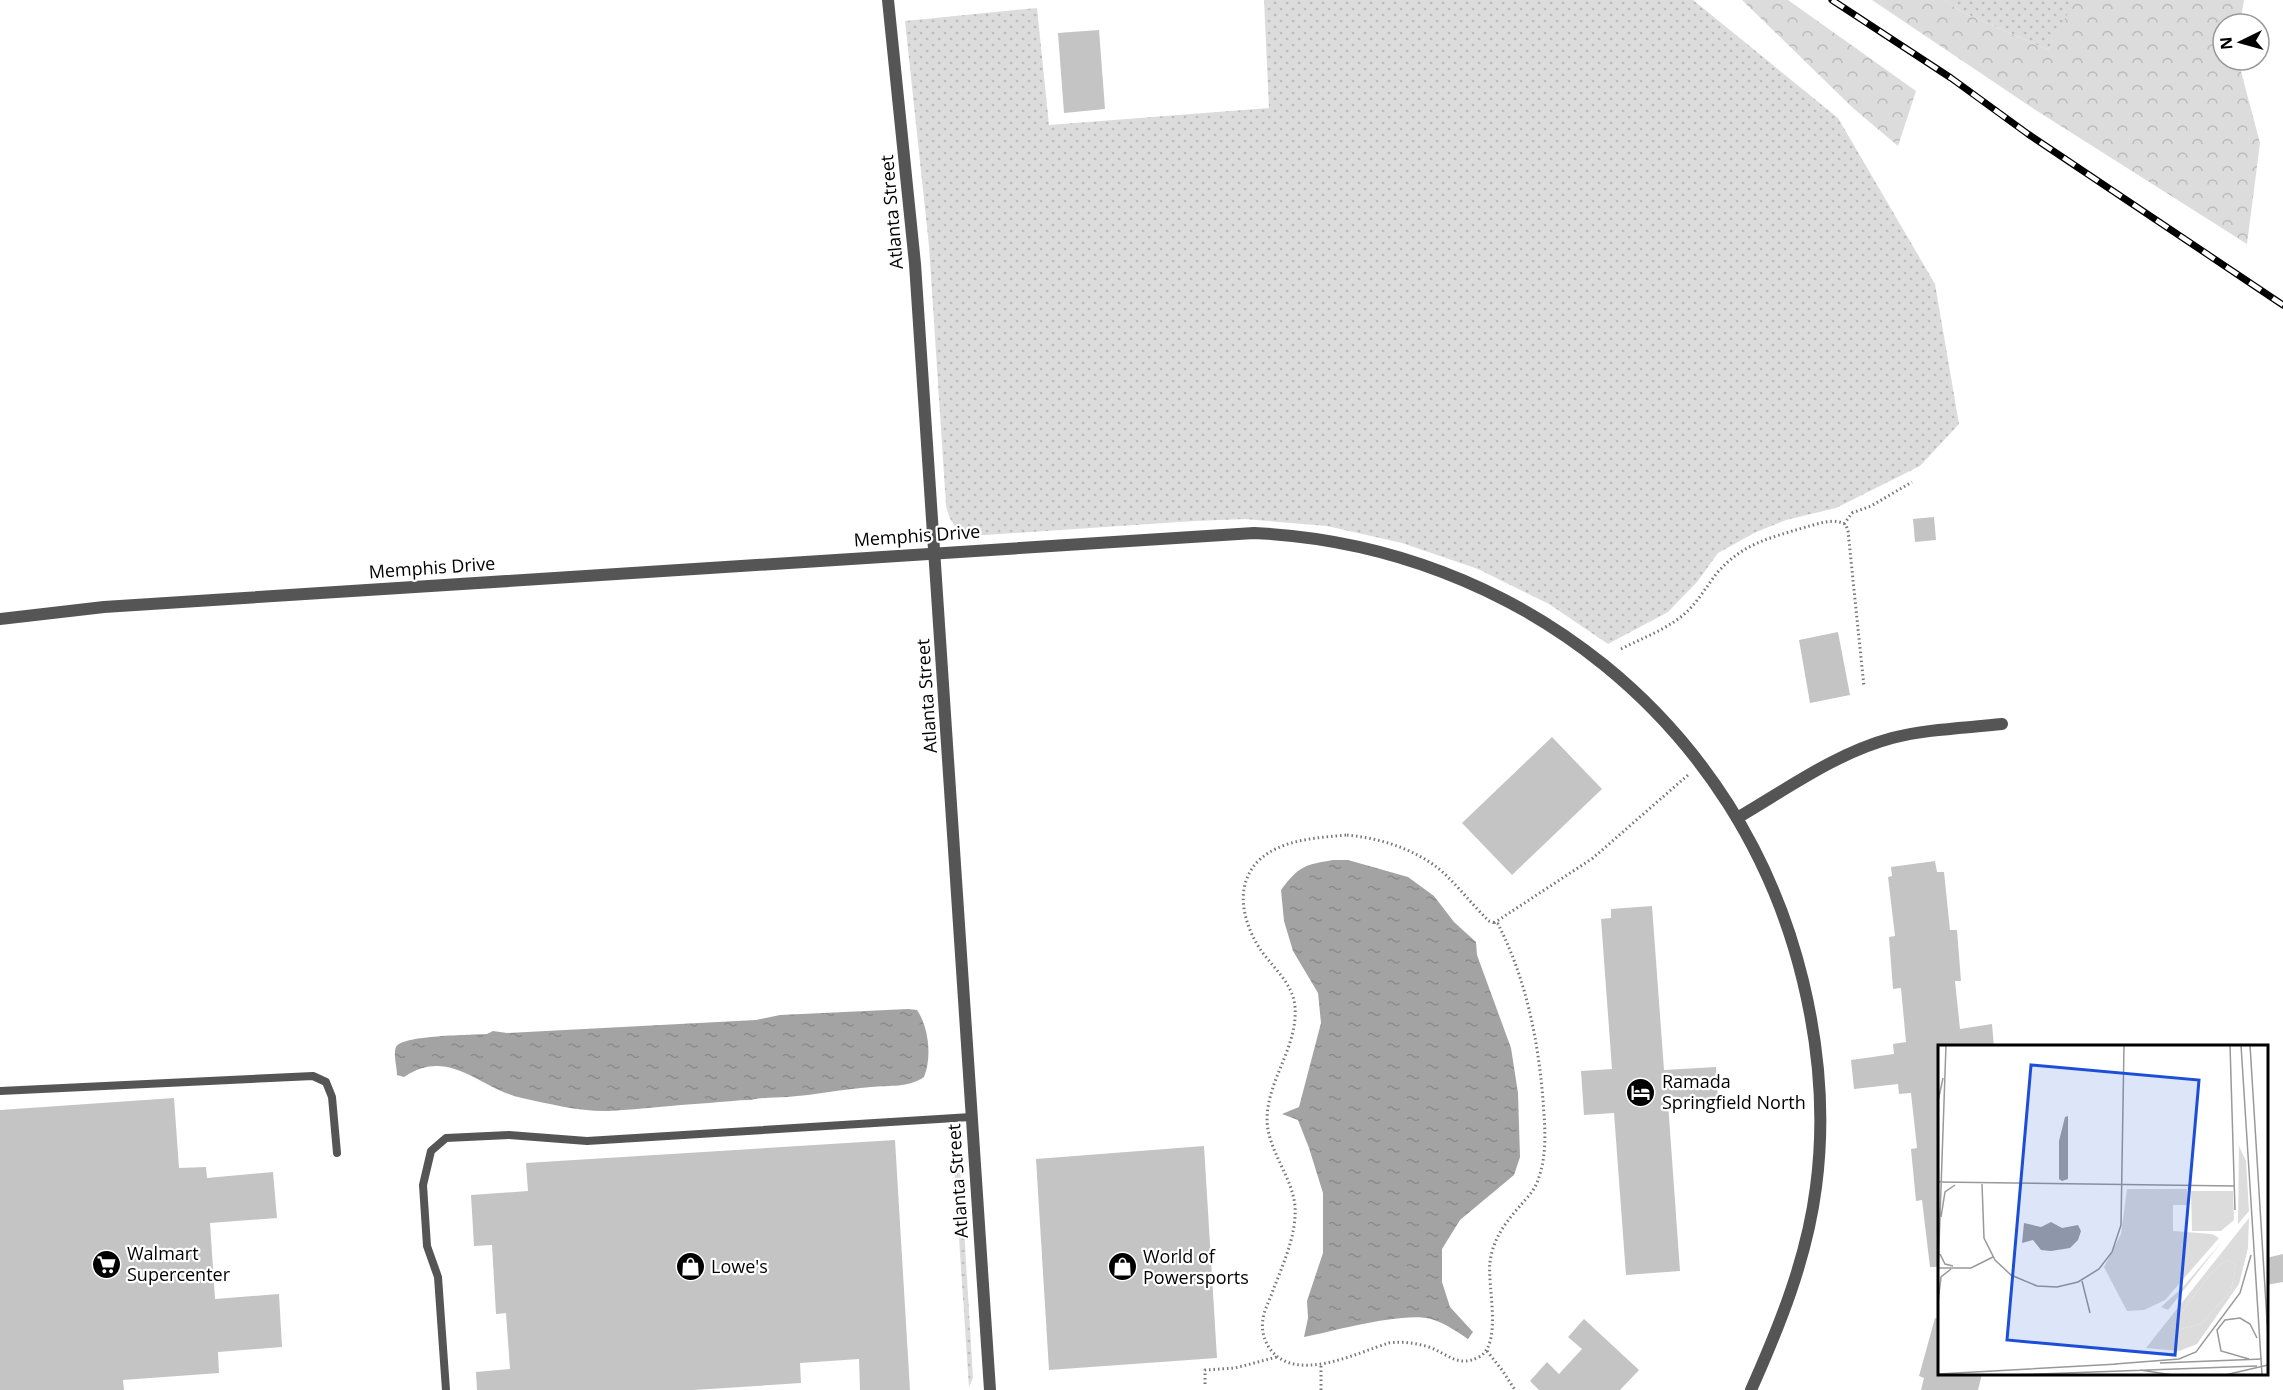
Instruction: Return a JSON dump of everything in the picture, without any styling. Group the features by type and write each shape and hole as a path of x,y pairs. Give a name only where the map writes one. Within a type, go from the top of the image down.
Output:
{"street":[{"name":"Atlanta Street","path":"888,0 915,264 990,1390"},
{"name":"Memphis Drive","path":"0,619 104,607 1254,533 1297,535 1401,558 1480,587 1560,632 1596,658 1633,689 1667,724 1698,760 1737,818 1755,849 1781,906 1798,959 1814,1039 1819,1106 1816,1187 1806,1241 1790,1296 1751,1390"},
{"path":"1737,818 1835,759 1870,745 1903,736 2002,724"}],"lane":[{"path":"0,1091 313,1076 326,1082 332,1097 337,1153"},
{"path":"446,1390 438,1277 427,1246 423,1185 431,1151 446,1138 509,1135 587,1141 971,1117"}],"path":[{"path":"1844,524 1852,513 1871,506 1912,482"},
{"path":"1621,649 1666,628 1683,616 1726,564 1744,548 1812,525 1831,521 1844,524 1848,531 1864,687"},
{"path":"1494,923 1593,858 1688,774"},
{"path":"1347,836 1379,839 1413,853 1433,865 1480,913 1489,921 1498,924 1507,941 1535,1030 1540,1066 1545,1142 1544,1163 1535,1187 1508,1219 1498,1234 1493,1248 1489,1278 1493,1320 1492,1338 1491,1345 1486,1351 1480,1356 1461,1362 1452,1360 1431,1348 1401,1342 1389,1343 1321,1364 1302,1366 1291,1365 1270,1350 1263,1334 1263,1317 1292,1237 1295,1206 1293,1194 1269,1134 1268,1104 1293,1031 1295,1004 1286,981 1259,948 1243,907 1243,892 1248,872 1267,854 1297,842 1347,836"},
{"path":"1486,1351 1515,1390"},
{"path":"1204,1384 1205,1370 1235,1368 1277,1357"},
{"path":"1321,1364 1321,1390"}],"green space":[{"path":"1264,0 1693,0 1838,118 1935,284 1959,424 1920,466 1836,508 1786,520 1756,532 1718,553 1697,582 1668,612 1608,644 1549,604 1478,569 1402,543 1327,526 1245,519 985,535 969,534 958,529 951,520 946,505 929,246 905,21 1037,8 1049,125 1269,108"},
{"path":"1742,0 1788,0 1916,91 1898,146 1853,108"},
{"path":"1872,0 1945,0 1960,11 2048,50 2075,0 2244,0 2242,12 2211,12 2211,72 2241,72 2260,143 2247,244 2031,107"},
{"path":"1945,0 2075,0 2076,2 2048,50 1960,11"},
{"path":"953,1149 960,1162 973,1378 969,1387"}],"water":[{"path":"1333,860 1348,860 1408,877 1434,896 1454,922 1476,942 1477,955 1511,1048 1518,1093 1520,1157 1514,1175 1460,1220 1442,1249 1442,1282 1450,1307 1473,1332 1468,1339 1450,1327 1419,1317 1369,1323 1304,1337 1308,1318 1307,1301 1323,1253 1323,1193 1298,1120 1282,1114 1299,1107 1321,1023 1318,993 1293,951 1284,921 1281,890 1303,868"},
{"path":"917,1010 921,1017 927,1034 928,1061 924,1077 912,1083 899,1085 787,1097 598,1111 522,1098 450,1068 436,1066 420,1069 404,1077 397,1075 396,1047 410,1040 423,1038 487,1034 493,1031 507,1033 756,1020 780,1015"}],"building":[{"path":"1099,30 1105,109 1064,113 1058,33"},
{"path":"1934,517 1936,540 1915,542 1913,519"},
{"path":"1838,632 1850,695 1810,703 1799,640"},
{"path":"1552,737 1602,789 1512,875 1462,823"},
{"path":"1935,861 1937,872 1944,872 1950,930 1957,930 1961,981 1955,981 1960,1029 1992,1024 1994,1045 1938,1045 1938,1267 1930,1267 1922,1200 1916,1201 1911,1149 1917,1148 1911,1093 1899,1094 1898,1084 1854,1089 1851,1060 1894,1054 1893,1044 1906,1042 1901,988 1893,989 1889,937 1895,936 1888,877 1892,876 1891,867"},
{"path":"1652,906 1664,1070 1716,1067 1718,1100 1668,1103 1680,1271 1626,1275 1614,1113 1584,1115 1581,1071 1612,1069 1601,919 1611,918 1611,909"},
{"name":"Walmart Supercenter","path":"174,1098 179,1168 206,1167 207,1178 273,1172 277,1218 210,1223 215,1299 279,1294 282,1347 218,1352 219,1373 123,1380 124,1390 0,1390 0,1110"},
{"path":"895,1140 910,1390 860,1390 859,1359 800,1363 801,1383 694,1390 477,1390 476,1372 510,1369 506,1313 496,1314 492,1245 474,1246 471,1195 528,1191 526,1163"},
{"path":"1204,1146 1217,1358 1049,1370 1036,1159"},
{"path":"2283,1254 2283,1282 2268,1285 2268,1258"},
{"path":"1935,1318 1938,1319 1938,1375 1982,1375 1978,1390 1921,1390 1924,1378 1919,1376"},
{"path":"1584,1319 1639,1370 1620,1390 1539,1390 1530,1381 1547,1362 1559,1374 1582,1349 1568,1337"}],"railway":[{"path":"1832,0 1951,78 2028,134 2283,305"}],"place":[{"name":"Ramada Springfield North","path":"1641,1092"},
{"name":"Walmart Supercenter","path":"106,1264"},
{"name":"Lowe's","path":"690,1267"},
{"name":"World of Powersports","path":"1122,1267"}]}
